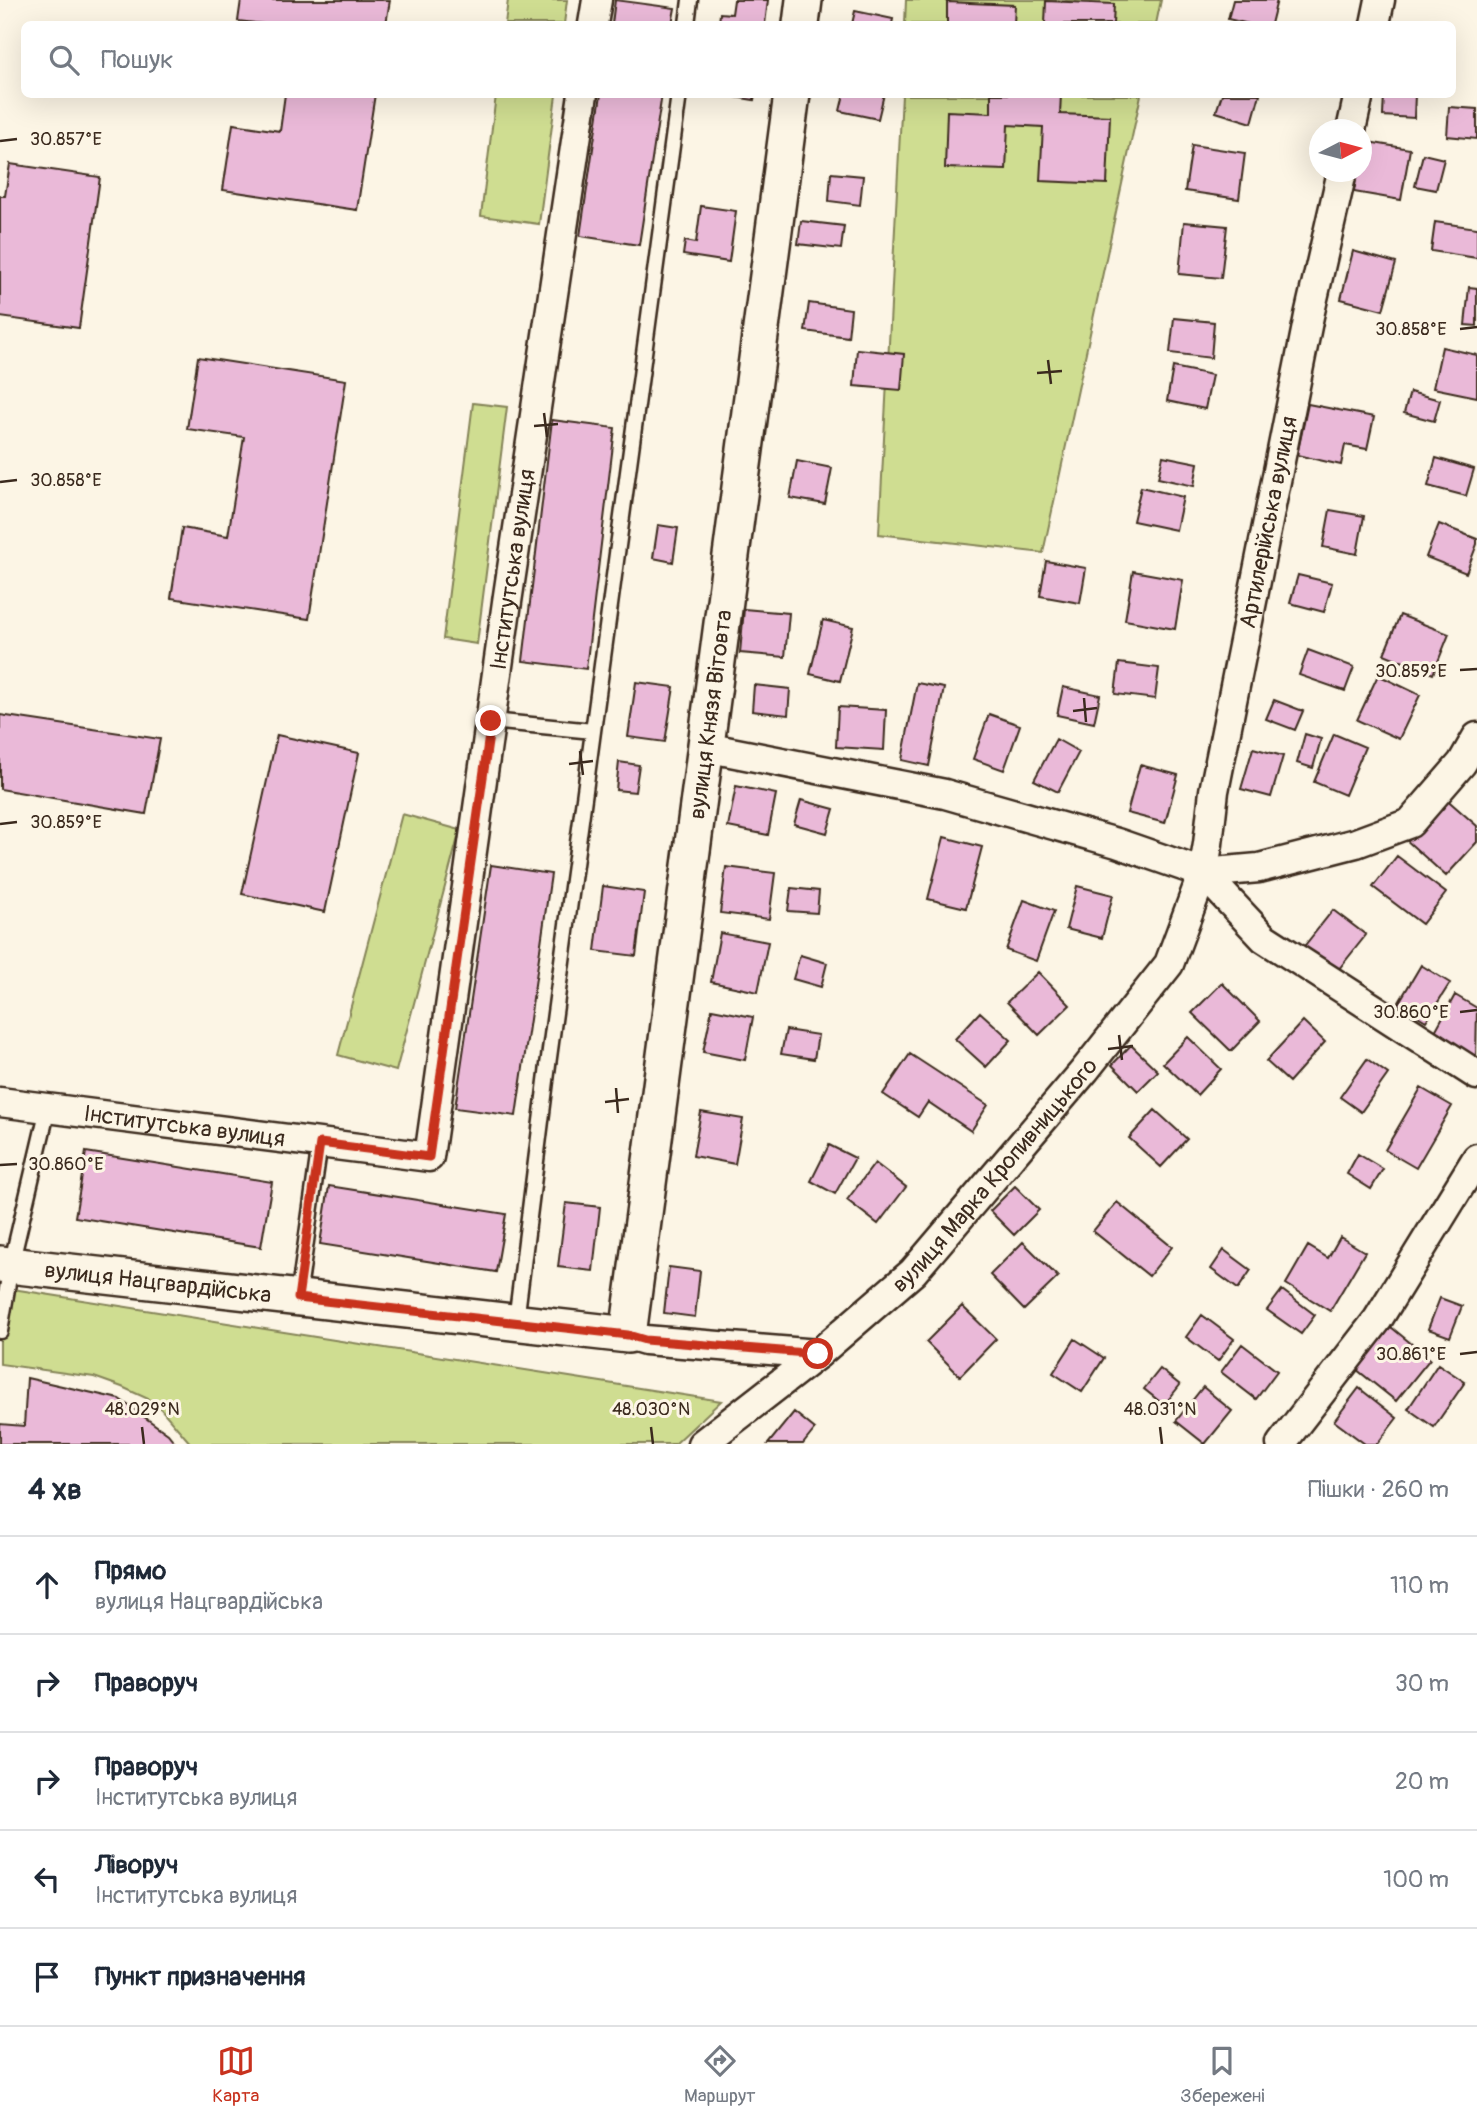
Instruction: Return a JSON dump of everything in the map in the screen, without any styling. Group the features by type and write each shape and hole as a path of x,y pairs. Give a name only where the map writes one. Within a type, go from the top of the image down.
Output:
{"street":[{"path":"594,21 597,0"},
{"path":"801,21 804,0"},
{"path":"1375,21 1380,0"},
{"name":"Інститутська вулиця","path":"0,1102 429,1157 509,588 582,98"},
{"name":"вулиця Князя Вітовта","path":"628,1335 791,98"},
{"path":"1353,119 1358,98"},
{"name":"Артилерійська вулиця","path":"1203,873 1216,777 1340,182"},
{"path":"705,747 945,794 1117,843 1203,873 1259,869 1356,843 1410,822 1462,763 1477,737"},
{"path":"1203,873 1264,938 1477,1075"},
{"name":"вулиця Марка Кропивницького","path":"707,1443 914,1272 1085,1070 1169,964 1203,873"},
{"path":"1280,1444 1378,1319 1477,1158"},
{"name":"вулиця Нацгвардійська","path":"5,1264 628,1335 645,1340 818,1354"}],"lane":[{"path":"687,21 690,0"},
{"path":"516,1322 678,98"},
{"path":"491,721 593,731"},
{"path":"0,1331 5,1264 48,1108"},
{"path":"298,1298 320,1143"}],"green space":[{"path":"508,0 567,0 564,21 505,21"},
{"path":"906,0 1161,0 1157,21 905,21"},
{"path":"496,98 556,98 539,224 481,216"},
{"path":"902,98 1140,98 1043,553 879,534"},
{"path":"473,403 507,407 477,644 443,639"},
{"path":"402,814 460,830 396,1071 338,1055"},
{"path":"0,1287 721,1401 675,1444 191,1444 155,1402 122,1387 94,1377 0,1364"}],"building":[{"path":"241,0 390,0 386,21 238,21"},
{"path":"615,0 675,8 673,21 612,21"},
{"path":"734,0 768,0 765,21 719,21 720,13 732,14"},
{"path":"1233,0 1277,0 1272,21 1228,19"},
{"path":"1046,1 1114,4 1113,21 1045,21"},
{"path":"947,2 1015,5 1014,21 947,21"},
{"path":"855,11 893,19 893,21 853,21"},
{"path":"284,98 374,98 357,210 223,190 233,124 280,131"},
{"path":"600,98 661,98 639,245 580,236"},
{"path":"843,98 883,98 878,119 840,111"},
{"path":"991,98 1061,98 1060,114 1110,116 1107,184 1040,181 1043,127 1008,125 1006,170 945,168 947,111 991,113"},
{"path":"1221,98 1259,98 1252,123 1216,112"},
{"path":"1384,98 1415,98 1414,118 1383,116"},
{"path":"1449,107 1477,109 1477,139 1447,136"},
{"path":"1372,143 1410,149 1401,200 1354,192 1356,182 1372,182"},
{"path":"1192,145 1245,153 1239,199 1185,191"},
{"path":"1423,154 1444,159 1436,190 1415,186"},
{"path":"10,164 100,177 79,328 0,317 0,196 5,196"},
{"path":"831,173 863,176 860,205 829,201"},
{"path":"701,206 736,211 729,262 683,255 685,241 696,243"},
{"path":"801,221 844,226 841,249 798,244"},
{"path":"1184,222 1227,226 1221,278 1179,274"},
{"path":"1435,222 1477,228 1477,258 1431,251"},
{"path":"1353,251 1396,263 1383,310 1341,299"},
{"path":"1469,287 1477,288 1477,326 1465,325"},
{"path":"809,303 851,309 848,337 805,331"},
{"path":"1174,318 1214,322 1211,358 1170,353"},
{"path":"1442,347 1477,355 1477,397 1433,388"},
{"path":"857,349 904,354 901,390 854,386"},
{"path":"198,357 346,380 309,619 171,598 182,528 228,536 244,437 187,429"},
{"path":"1173,367 1212,375 1205,409 1167,401"},
{"path":"1410,392 1440,400 1434,421 1404,413"},
{"path":"1308,404 1374,417 1367,449 1345,445 1341,465 1297,455"},
{"path":"552,420 615,428 586,669 523,661"},
{"path":"1163,456 1198,463 1194,486 1158,478"},
{"path":"1436,458 1474,469 1466,496 1428,486"},
{"path":"797,461 832,468 825,504 790,498"},
{"path":"1141,487 1183,497 1176,530 1133,521"},
{"path":"1330,510 1364,516 1357,554 1323,547"},
{"path":"1439,524 1477,539 1466,573 1426,557"},
{"path":"658,525 678,528 673,562 653,558"},
{"path":"1046,561 1086,568 1080,603 1040,596"},
{"path":"1133,571 1183,580 1175,629 1125,620"},
{"path":"1298,575 1332,583 1324,612 1290,603"},
{"path":"744,609 789,613 785,657 740,653"},
{"path":"1400,615 1449,634 1433,674 1384,654"},
{"path":"823,620 853,627 840,681 810,674"},
{"path":"1308,650 1354,667 1345,691 1299,675"},
{"path":"1119,663 1159,668 1155,699 1115,694"},
{"path":"1378,675 1420,695 1399,739 1357,720"},
{"path":"636,682 674,687 665,742 628,737"},
{"path":"917,683 944,688 929,766 902,760"},
{"path":"754,685 790,689 788,715 752,711"},
{"path":"1063,687 1100,695 1094,723 1057,715"},
{"path":"1274,700 1303,711 1295,730 1266,719"},
{"path":"838,707 886,710 884,750 836,747"},
{"path":"989,714 1020,725 1004,770 973,759"},
{"path":"0,715 160,739 146,814 0,789"},
{"path":"1305,734 1321,739 1313,768 1297,763"},
{"path":"1334,734 1365,747 1345,795 1314,782"},
{"path":"277,735 359,753 325,912 242,894"},
{"path":"1056,739 1079,752 1058,792 1034,780"},
{"path":"1253,748 1283,756 1271,797 1241,789"},
{"path":"619,762 639,765 635,792 616,790"},
{"path":"1140,765 1178,775 1165,823 1127,813"},
{"path":"736,786 776,794 768,835 728,827"},
{"path":"1443,796 1477,826 1477,842 1446,876 1405,839"},
{"path":"801,800 834,809 827,833 794,824"},
{"path":"944,837 982,847 966,908 928,899"},
{"path":"1397,856 1446,893 1422,924 1373,887"},
{"path":"491,865 551,874 516,1116 455,1108"},
{"path":"726,867 775,873 769,919 720,913"},
{"path":"603,886 644,892 636,956 595,951"},
{"path":"1077,886 1113,895 1102,938 1066,929"},
{"path":"791,888 819,891 817,913 788,911"},
{"path":"1024,900 1054,911 1036,961 1006,950"},
{"path":"1333,910 1366,935 1334,975 1302,949"},
{"path":"720,933 768,942 758,992 711,982"},
{"path":"800,955 827,963 821,987 793,979"},
{"path":"1421,965 1450,983 1426,1021 1398,1004"},
{"path":"1038,972 1070,1005 1039,1035 1007,1002"},
{"path":"1222,983 1260,1021 1231,1051 1192,1013"},
{"path":"1455,995 1477,1008 1476,1057 1434,1033"},
{"path":"712,1009 753,1017 745,1060 703,1052"},
{"path":"980,1012 1011,1040 986,1067 955,1039"},
{"path":"1303,1021 1325,1042 1289,1082 1266,1061"},
{"path":"786,1030 818,1035 814,1059 781,1054"},
{"path":"1188,1037 1221,1069 1197,1095 1163,1063"},
{"path":"1131,1045 1158,1071 1138,1091 1112,1065"},
{"path":"910,1054 988,1105 971,1131 928,1102 918,1117 883,1094"},
{"path":"1367,1059 1388,1074 1361,1112 1340,1097"},
{"path":"1421,1088 1452,1106 1416,1168 1385,1150"},
{"path":"1155,1110 1187,1139 1161,1167 1129,1138"},
{"path":"701,1112 743,1119 735,1164 693,1156"},
{"path":"829,1145 855,1158 835,1194 811,1181"},
{"path":"86,1152 272,1182 261,1247 75,1217"},
{"path":"1358,1154 1383,1169 1371,1189 1347,1174"},
{"path":"875,1163 906,1187 878,1224 847,1200"},
{"path":"329,1186 506,1214 496,1272 320,1244"},
{"path":"1015,1186 1039,1210 1014,1235 990,1211"},
{"path":"1117,1202 1172,1247 1149,1276 1093,1231"},
{"path":"566,1203 600,1207 593,1271 558,1267"},
{"path":"1340,1237 1365,1252 1330,1311 1286,1284 1308,1246 1328,1258"},
{"path":"1023,1242 1058,1277 1024,1310 990,1275"},
{"path":"1224,1250 1251,1270 1238,1289 1211,1269"},
{"path":"669,1267 700,1271 695,1317 664,1313"},
{"path":"1282,1290 1315,1315 1301,1334 1267,1310"},
{"path":"1440,1298 1462,1306 1450,1337 1428,1329"},
{"path":"962,1306 996,1339 960,1376 926,1342"},
{"path":"1202,1315 1234,1339 1218,1361 1186,1337"},
{"path":"1391,1327 1430,1359 1396,1401 1356,1369"},
{"path":"1075,1339 1104,1358 1082,1392 1053,1373"},
{"path":"1242,1344 1277,1371 1256,1399 1221,1372"},
{"path":"1438,1364 1465,1382 1434,1427 1408,1409"},
{"path":"1160,1369 1180,1385 1164,1405 1144,1389"},
{"path":"27,1378 119,1399 168,1434 176,1444 0,1444 0,1424 24,1426"},
{"path":"1203,1387 1232,1411 1205,1444 1176,1421"},
{"path":"1359,1388 1397,1418 1377,1444 1365,1444 1334,1421"},
{"path":"794,1412 815,1429 803,1444 768,1444"}],"route":[{"path":"491,721 429,1157 320,1143 298,1298 628,1335 645,1340 818,1354"}]}
